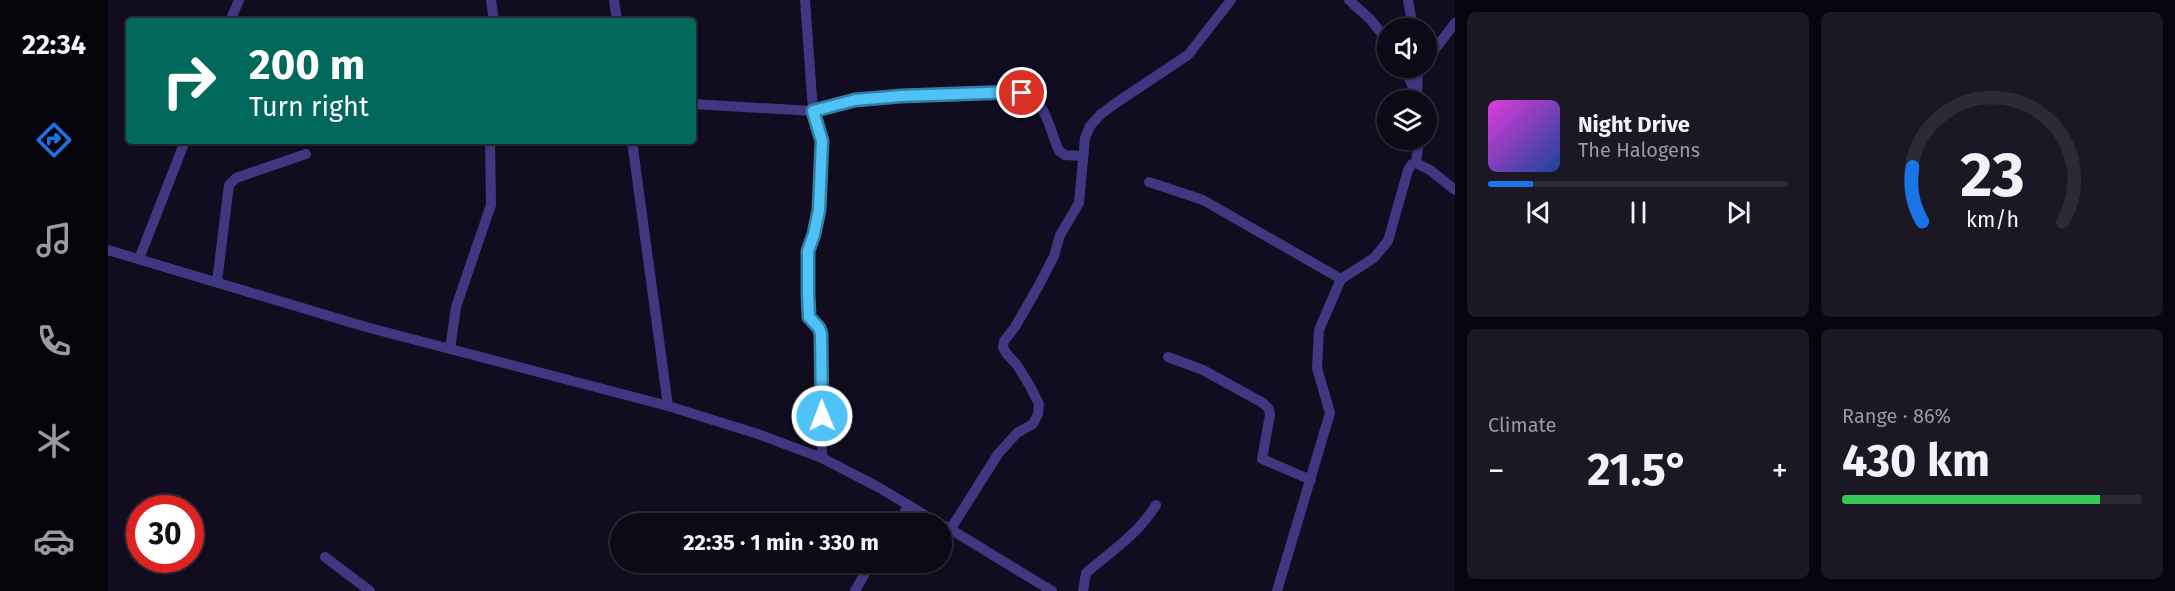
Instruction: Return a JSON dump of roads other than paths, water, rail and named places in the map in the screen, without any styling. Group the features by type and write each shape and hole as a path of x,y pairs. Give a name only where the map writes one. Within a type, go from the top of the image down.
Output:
{"street":[{"path":"231,18 239,0"},
{"path":"491,0 494,18"},
{"path":"614,0 617,18"},
{"path":"806,0 813,111 822,141 819,210 808,251 809,317 819,328 821,334 822,458"},
{"path":"952,515 998,454 1017,433 1033,424 1038,414 1039,404 1017,364 1006,353 1004,341 1015,327 1038,287 1054,256 1060,236 1079,203 1085,138 1090,126 1101,114 1188,55 1231,0"},
{"path":"1349,0 1377,28"},
{"path":"1408,0 1411,18"},
{"path":"1437,47 1455,23"},
{"path":"696,104 813,111 855,100 901,96 1022,93 1044,110 1059,152 1065,155 1083,156"},
{"path":"139,259 183,144"},
{"path":"450,349 459,297 477,251 491,205 490,144"},
{"path":"632,144 668,406"},
{"path":"1416,163 1418,150"},
{"path":"217,282 229,185 236,178 306,154"},
{"path":"1416,163 1430,170 1455,190"},
{"path":"1277,591 1330,414 1317,368 1319,330 1341,279 1374,258 1388,241 1408,170 1412,164 1416,163"},
{"path":"1149,182 1203,200 1341,279"},
{"path":"108,250 366,327 668,406 758,434 822,458 922,513"},
{"path":"1168,357 1203,370 1263,403 1269,409 1270,415 1262,459 1311,480"},
{"path":"904,513 909,505"},
{"path":"1083,591 1086,573 1137,531 1156,505"},
{"path":"952,531 1052,591"},
{"path":"326,557 370,591"},
{"path":"855,591 866,573"}]}
